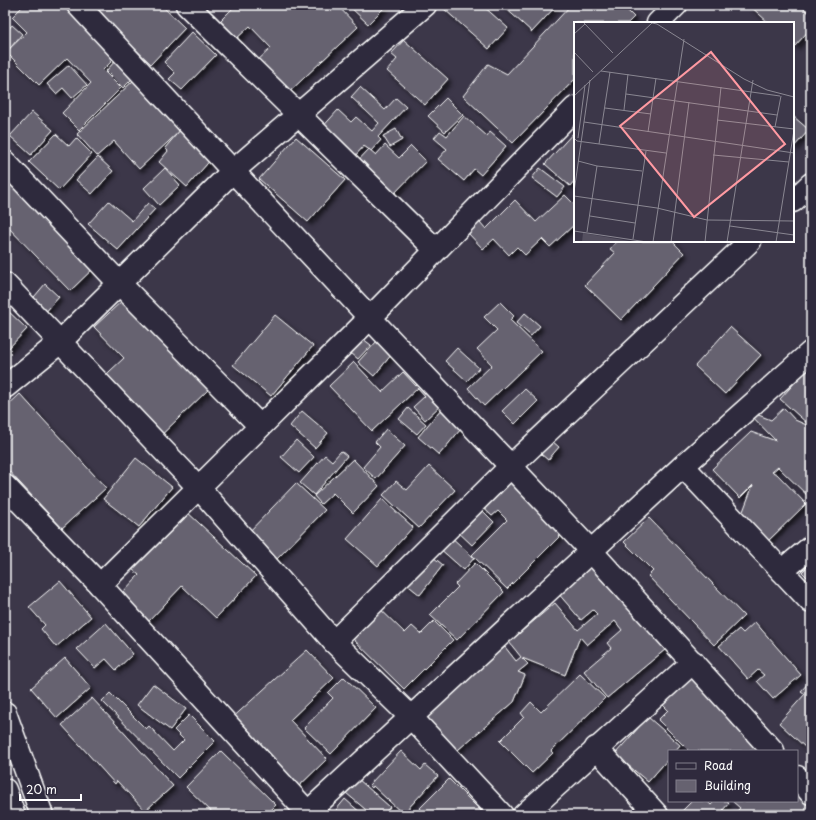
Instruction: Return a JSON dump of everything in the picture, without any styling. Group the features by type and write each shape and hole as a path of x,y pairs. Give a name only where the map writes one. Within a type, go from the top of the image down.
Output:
{"street":[{"path":"78,5 370,318 591,551 772,750"},
{"path":"187,5 436,250"},
{"path":"5,387 59,343 233,172 300,116 425,5"},
{"path":"659,22 676,5"},
{"path":"100,585 370,318 574,109"},
{"path":"5,162 120,284 260,426"},
{"path":"794,200 811,184"},
{"path":"334,642 511,466 749,242"},
{"path":"5,284 59,343 199,488 334,642 411,717 502,815"},
{"path":"5,486 100,585 308,814 683,466 811,352"},
{"path":"683,466 811,602"},
{"path":"782,571 811,547"},
{"path":"524,815 596,748 693,662"},
{"path":"5,713 42,815"},
{"path":"596,748 657,815"},
{"path":"798,778 811,793"},
{"path":"5,790 14,815"}],"building":[{"path":"24,5 65,5 116,57 103,70 121,88 79,130 62,113 91,83 67,58 39,85 6,52 27,32 12,17"},
{"path":"99,5 161,5 185,28 151,64 94,10"},
{"path":"236,5 337,5 358,27 287,94 256,62 271,48 250,26 234,41 217,24"},
{"path":"348,5 387,5 368,24"},
{"path":"448,5 482,5 508,28 489,49 444,9"},
{"path":"502,5 534,6 557,5 532,32"},
{"path":"571,5 626,5 625,8 634,17 629,22 574,22 574,80 513,143 463,96 488,64 507,74"},
{"path":"749,5 800,5 811,15 811,28 795,46 794,22 768,22"},
{"path":"12,25 22,34 6,53 5,33"},
{"path":"192,32 216,55 182,90 169,79 175,73 164,62"},
{"path":"404,40 448,79 425,105 387,71 397,59 391,54"},
{"path":"117,59 135,76 123,88 106,71"},
{"path":"69,65 87,85 72,98 63,88 56,94 47,84"},
{"path":"134,80 181,130 139,169 114,141 97,156 77,134"},
{"path":"360,87 385,110 396,98 406,107 378,137 381,140 371,151 364,146 352,159 320,130 338,110 351,122 356,117 372,131 379,123 351,97"},
{"path":"446,98 463,115 445,132 428,116"},
{"path":"32,112 53,130 31,155 10,136"},
{"path":"464,116 487,136 490,132 506,146 481,175 474,169 464,181 438,159 447,149 434,138 440,131 447,136"},
{"path":"794,117 809,130 794,147"},
{"path":"181,129 213,157 187,187 159,162 168,151 165,148"},
{"path":"396,129 402,140 390,147 383,136"},
{"path":"574,132 574,181 570,186 545,164"},
{"path":"56,134 69,146 76,138 92,154 59,190 29,162"},
{"path":"296,137 345,180 308,222 259,179"},
{"path":"385,145 399,158 411,146 426,161 387,201 352,167 369,149 376,155"},
{"path":"98,157 113,171 92,194 76,180"},
{"path":"165,168 180,185 159,205 144,188"},
{"path":"540,168 565,187 557,197 532,178"},
{"path":"13,175 99,263 70,291 5,224 5,182"},
{"path":"565,195 574,204 574,225 550,247 542,239 525,255 517,247 509,255 494,239 483,249 468,233 480,222 486,229 515,200 536,222"},
{"path":"109,201 132,221 148,203 155,209 118,250 88,224"},
{"path":"616,242 673,242 684,253 621,320 585,285 615,253 610,249"},
{"path":"45,284 59,297 43,315 29,303"},
{"path":"124,299 209,389 152,444 96,384 124,358 94,327"},
{"path":"500,302 514,316 510,320 542,351 484,406 468,388 492,365 477,349 497,330 484,317"},
{"path":"5,308 27,329 5,352"},
{"path":"525,313 540,326 531,336 516,323"},
{"path":"275,315 313,346 271,396 233,365"},
{"path":"730,327 761,355 725,394 695,366"},
{"path":"363,339 371,345 358,359 351,353"},
{"path":"377,341 392,354 374,376 358,362"},
{"path":"457,348 479,368 467,381 445,361"},
{"path":"354,362 382,392 403,372 416,386 423,379 443,403 425,420 413,407 425,396 418,388 372,431 329,386"},
{"path":"808,368 811,370 811,422 809,425 780,399"},
{"path":"525,389 538,401 515,424 502,411"},
{"path":"20,394 106,488 62,528 5,467 5,408"},
{"path":"446,403 466,423 439,455 418,437"},
{"path":"408,408 426,424 417,434 399,419"},
{"path":"784,408 795,420 811,427 811,499 778,467 772,472 777,474 806,504 768,541 742,514 753,485 740,498 712,469 751,432 776,441 746,410 771,420"},
{"path":"302,411 328,433 315,448 290,426"},
{"path":"386,429 405,446 376,479 363,467 380,447 375,442"},
{"path":"545,435 559,447 548,460 534,448"},
{"path":"296,440 314,457 299,473 281,457"},
{"path":"341,451 347,456 314,495 300,483 325,455 332,461"},
{"path":"136,458 172,487 139,527 103,499"},
{"path":"353,459 379,486 353,513 333,493 321,504 314,496"},
{"path":"429,466 455,490 419,528 383,495 396,481 407,490"},
{"path":"506,469 567,529 507,589 472,555 507,520 498,511 492,516 475,500"},
{"path":"296,483 325,510 274,562 246,535"},
{"path":"382,499 413,527 378,566 347,539"},
{"path":"478,506 494,522 472,545 456,530"},
{"path":"186,511 256,576 216,618 182,586 149,621 121,594 139,575 132,569"},
{"path":"649,518 744,616 714,645 648,576 653,571 624,542"},
{"path":"449,535 474,558 464,570 438,547"},
{"path":"423,549 443,565 420,595 400,579"},
{"path":"475,563 504,592 457,640 430,615 458,587 455,584"},
{"path":"591,563 666,649 607,698 584,671 611,648 607,643 622,630 615,621 587,645 580,637 565,675 522,658 528,664 518,672 525,675 514,702 445,761 414,724 505,647 516,661 521,657 509,642 555,603 578,630 597,614 593,610 581,620 557,592"},
{"path":"811,563 811,581 802,572"},
{"path":"60,581 91,617 56,647 41,629 45,625 29,607"},
{"path":"374,603 405,633 412,626 421,634 434,621 453,640 404,689 346,632"},
{"path":"755,622 801,675 773,699 757,681 764,675 758,670 748,679 719,646 739,629 743,633"},
{"path":"106,623 133,654 116,670 106,659 95,668 77,649"},
{"path":"307,650 334,678 290,720 327,759 295,790 229,721"},
{"path":"65,658 91,688 57,718 31,688"},
{"path":"687,673 764,750 688,750 658,720 668,710 659,701"},
{"path":"580,674 605,698 551,751 553,753 532,773 500,741 524,717 521,713 531,702 541,712"},
{"path":"344,677 376,708 331,754 304,728 333,698 328,693"},
{"path":"811,680 811,742 806,748 779,723 805,694 801,691"},
{"path":"153,684 186,709 170,730 137,705"},
{"path":"110,693 146,729 149,726 173,751 184,740 174,730 189,715 215,741 178,778 102,701"},
{"path":"92,698 173,786 145,811 117,781 115,784 62,725"},
{"path":"648,717 680,745 676,750 668,750 668,759 648,782 615,754"},
{"path":"221,751 276,805 266,815 215,815 186,787"},
{"path":"401,751 421,770 425,765 438,776 403,814 373,786 372,788 369,785"},
{"path":"358,779 390,807 383,815 372,815 346,793"},
{"path":"449,779 485,815 422,815 423,814 419,809"},
{"path":"798,784 811,797 811,815 733,815 740,808 733,802 798,802"},
{"path":"345,799 363,815 332,815"},
{"path":"691,802 708,802 711,805 714,802 729,803 723,810 728,815 678,815"}]}
